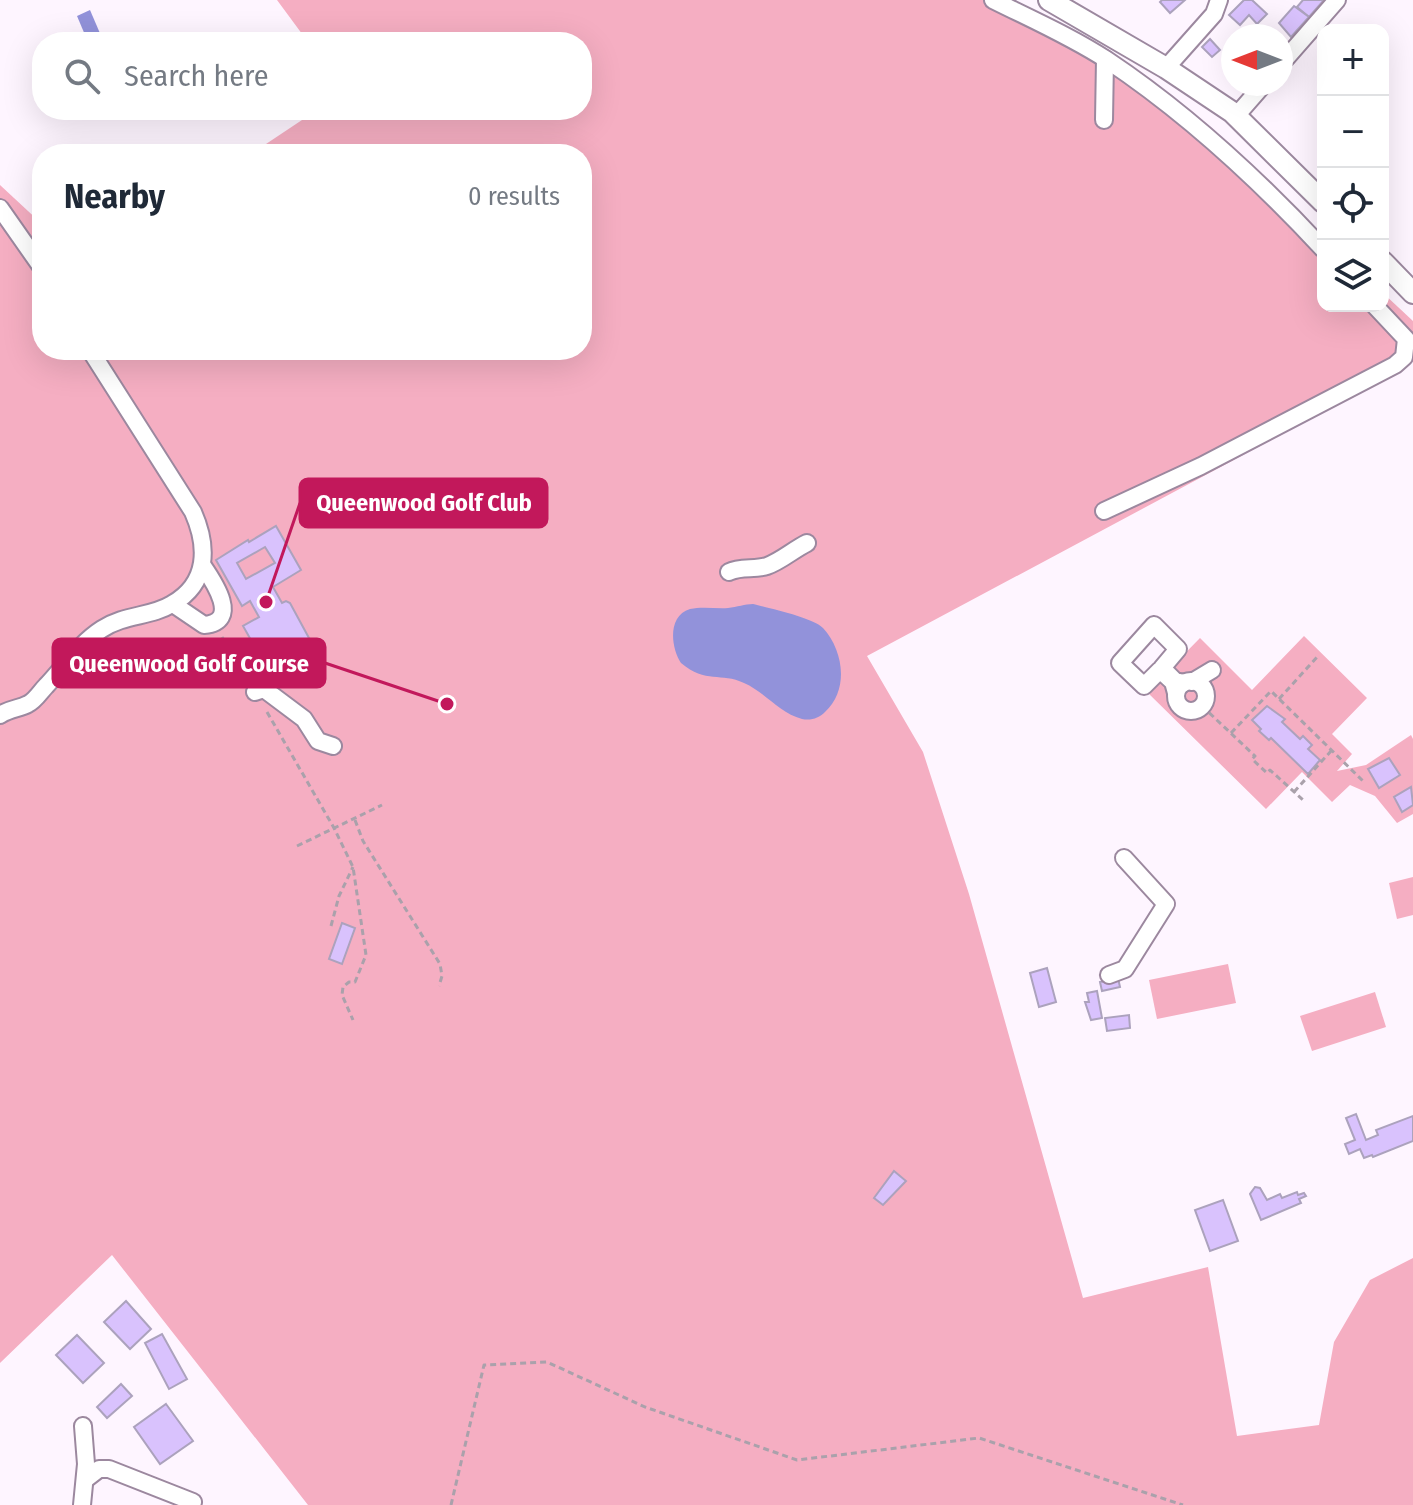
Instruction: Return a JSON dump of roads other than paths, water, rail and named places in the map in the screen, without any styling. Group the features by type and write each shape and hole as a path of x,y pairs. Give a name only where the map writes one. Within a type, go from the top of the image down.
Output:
{"main road":[{"path":"1049,0 1166,68 1236,116 1317,196"},
{"path":"1389,268 1413,293"}],"street":[{"path":"993,0 1105,59 1205,131 1272,194 1317,243"},
{"path":"1166,68 1214,14 1219,0"},
{"path":"1293,50 1337,0"},
{"path":"1104,120 1105,59"},
{"path":"1236,116 1254,96"},
{"path":"0,208 32,254"},
{"path":"1104,511 1201,466 1395,365 1404,357 1406,339 1381,312"},
{"path":"0,715 11,707 29,704 88,639 102,628 119,619 173,604 194,583 203,566 203,539 193,512 96,360"},
{"path":"729,572 773,563 807,543"},
{"path":"173,604 204,625 213,624 221,617 222,598 203,566"},
{"path":"1182,689 1160,670 1144,686 1120,663 1154,625 1178,649 1162,668 1182,689 1180,706 1187,710 1202,706 1205,693 1200,685 1182,689"},
{"path":"214,677 243,658"},
{"path":"1173,722 1182,689 1212,670"},
{"path":"255,692 264,689 304,719 314,738 333,746"},
{"path":"1109,975 1125,969 1166,904 1124,858"},
{"path":"82,1505 86,1479 83,1426"},
{"path":"86,1479 99,1469 109,1469 193,1502"}],"water":[{"path":"90,10 99,32 84,32 77,16"},
{"path":"753,604 818,624 830,637 839,659 840,682 833,703 820,716 809,720 794,716 744,683 706,676 681,663 673,633 677,618 683,613 695,608"}],"place":[{"name":"Queenwood Golf Club","path":"266,602"},
{"name":"Queenwood Golf Course","path":"447,704"}]}
